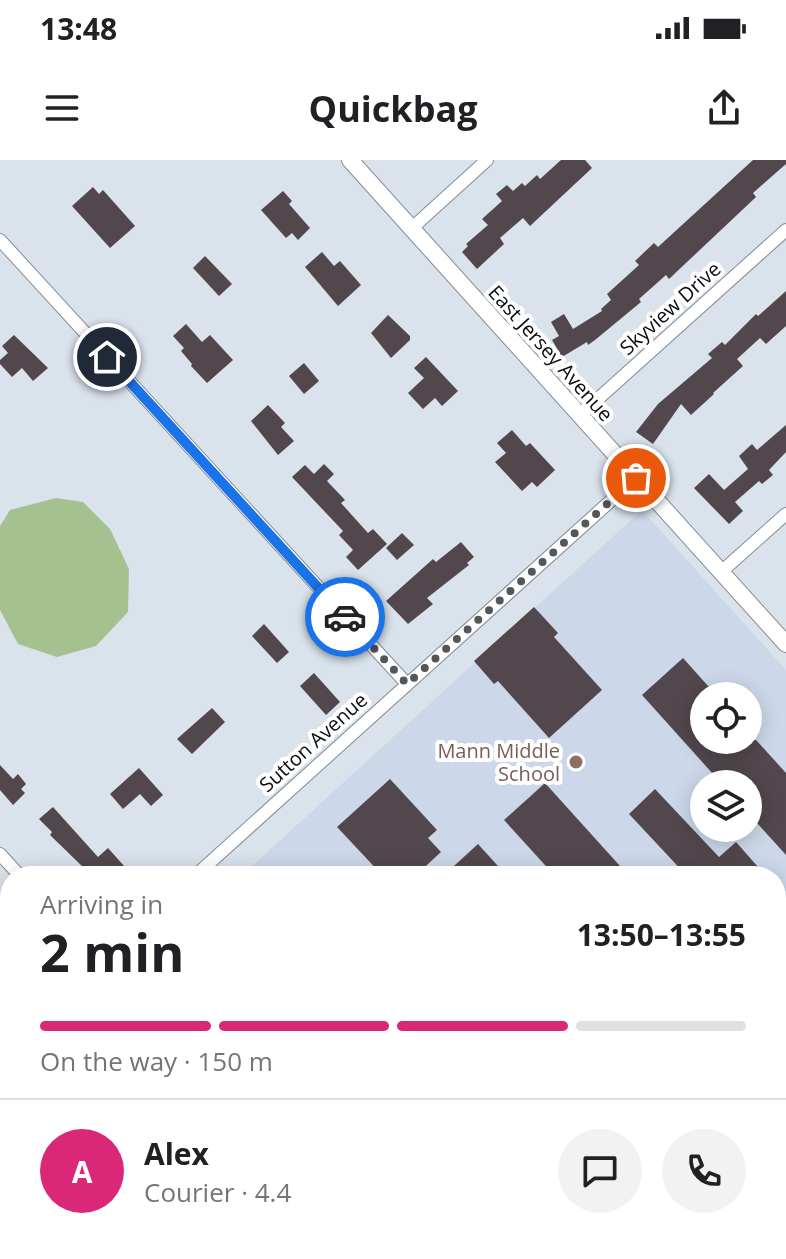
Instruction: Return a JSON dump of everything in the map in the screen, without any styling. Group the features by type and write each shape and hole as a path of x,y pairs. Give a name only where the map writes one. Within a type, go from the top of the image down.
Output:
{"street":[{"name":"East Jersey Avenue","path":"350,160 786,644"},
{"path":"412,228 487,160"},
{"name":"Skyview Drive","path":"580,415 786,230"},
{"path":"0,240 407,684"},
{"name":"Sutton Avenue","path":"206,866 636,478"},
{"path":"721,572 786,514"}],"shaded area":[{"name":"Mann Middle School","path":"642,510 786,670 786,866 252,866"}],"green space":[{"path":"56,498 83,502 110,529 129,569 128,612 96,646 57,657 18,644 0,610 0,526 10,510"}],"building":[{"path":"561,160 585,160 592,168 530,226 523,218 500,238 504,244 477,269 462,252 468,246 466,244 488,225 482,219 502,201 496,194 507,185 513,191 522,183 525,186 537,175 540,179"},
{"path":"753,160 786,160 786,164 753,193 756,197 669,279 666,275 639,299 641,302 595,340 562,357 552,340 559,336 551,322 564,314 573,329 602,311 611,300 607,294 639,265 635,261 654,243 658,247"},
{"path":"93,187 99,194 103,190 135,226 110,248 72,206"},
{"path":"283,191 292,201 289,204 310,228 298,240 292,233 286,238 261,210"},
{"path":"322,252 334,266 340,261 361,285 338,306 305,267"},
{"path":"205,256 232,284 219,296 193,268"},
{"path":"786,291 786,326 766,344 760,338 737,359 743,366 714,394 691,415 681,404 653,444 636,432 658,404 712,358 708,354 722,342 725,345 756,314 758,316"},
{"path":"388,315 410,336 410,340 391,358 371,333"},
{"path":"186,324 202,342 210,335 233,360 207,383 191,366 181,351 184,348 173,336"},
{"path":"14,335 48,368 33,381 22,368 12,377 0,364 8,353 2,346"},
{"path":"426,357 458,391 442,406 435,398 423,409 408,393 424,378 414,368"},
{"path":"304,363 319,381 304,394 289,376"},
{"path":"268,405 285,423 281,427 294,441 278,455 251,421"},
{"path":"786,425 786,452 769,470 773,475 762,484 759,481 735,502 743,511 729,524 694,488 709,474 724,490 748,469 739,456 752,444 757,450"},
{"path":"512,430 526,446 530,443 555,470 537,487 532,482 522,491 495,462 506,453 497,443"},
{"path":"324,464 334,474 327,481 345,500 341,503 368,533 373,529 387,544 358,570 346,557 353,550 339,535 343,531 292,477 305,465 314,474"},
{"path":"402,533 414,545 397,560 386,548"},
{"path":"461,542 474,557 467,563 469,565 427,598 433,604 408,624 386,601 433,559 436,562"},
{"path":"534,607 558,633 554,637 602,690 549,738 498,681 494,684 474,661"},
{"path":"264,624 289,652 277,663 252,636"},
{"path":"683,658 704,682 690,682 690,748 642,695"},
{"path":"314,673 340,702 326,715 300,686"},
{"path":"212,708 225,722 192,754 177,739"},
{"path":"762,747 786,773 786,855 762,828 762,770 709,770 695,754 762,754"},
{"path":"0,765 13,779 18,774 26,784 21,789 25,793 13,805 0,790"},
{"path":"139,768 163,795 151,806 140,794 123,809 110,794"},
{"path":"390,779 437,830 428,838 441,852 426,866 374,866 337,827"},
{"path":"545,783 620,866 546,866 504,820"},
{"path":"655,789 690,826 690,842 705,842 719,857 736,842 757,866 678,866 629,814"},
{"path":"53,807 98,857 108,848 124,866 82,866 50,835 52,832 39,819"},
{"path":"478,844 498,866 454,866"}],"way so far":[{"path":"345,617 407,684 636,478"}],"place":[{"name":"Mann Middle School","path":"576,762"}],"route":[{"path":"107,357 345,617"}]}
